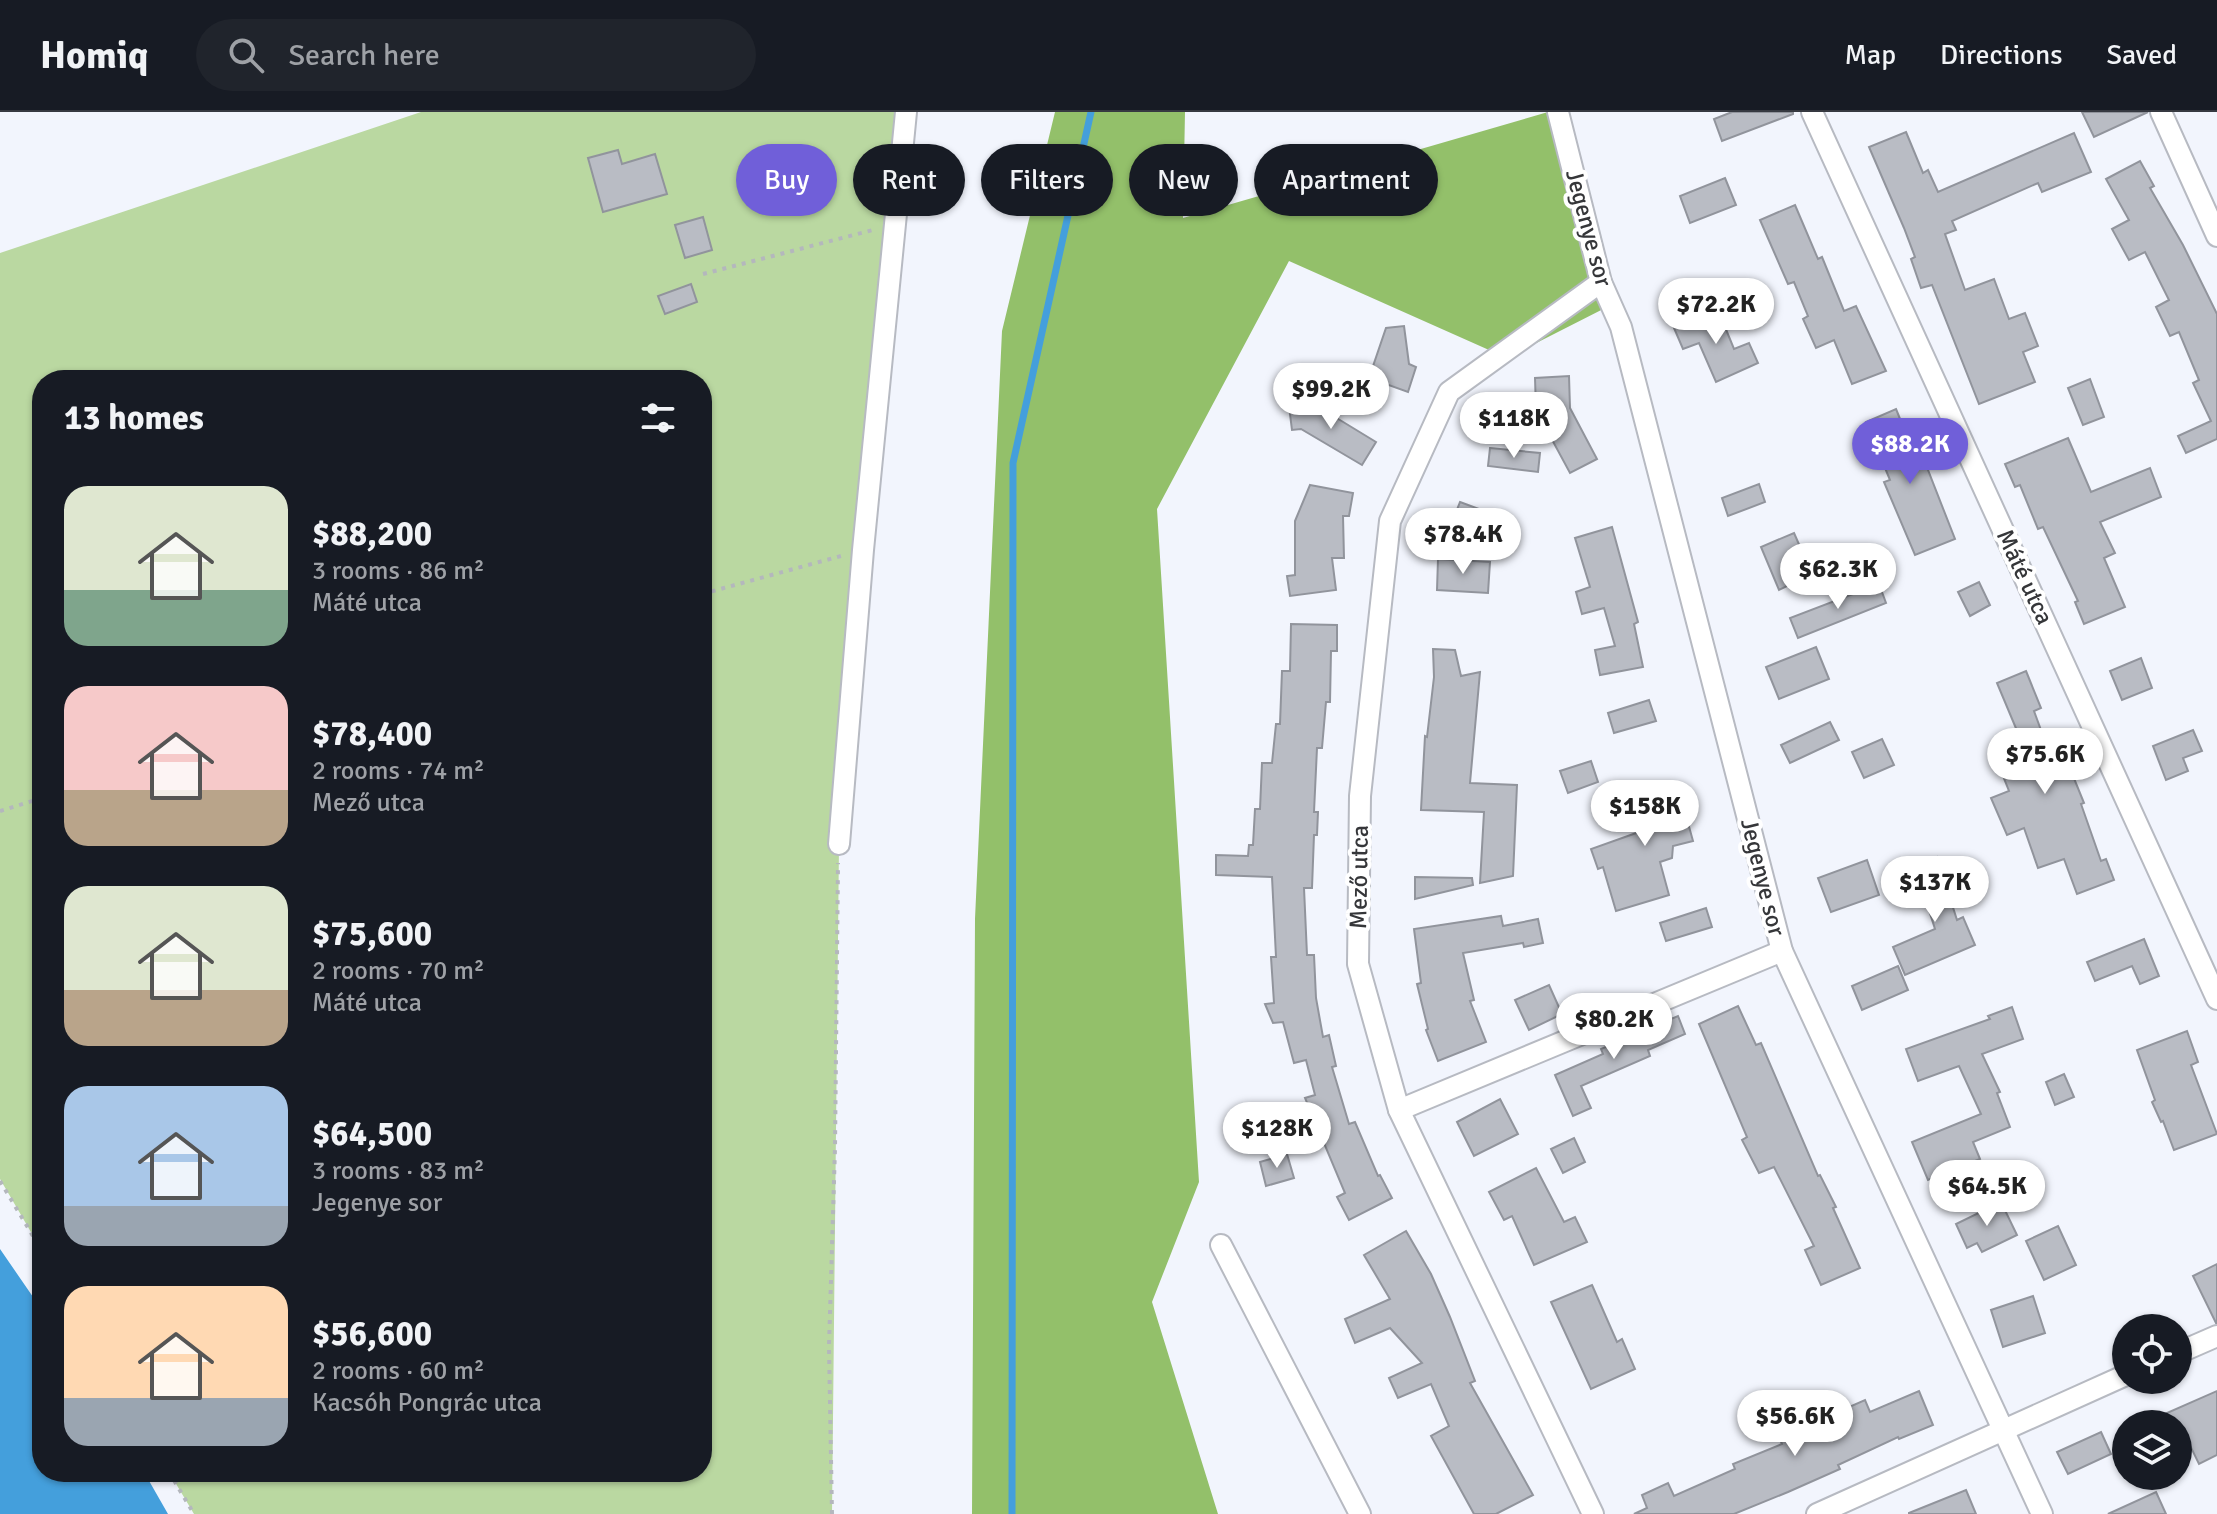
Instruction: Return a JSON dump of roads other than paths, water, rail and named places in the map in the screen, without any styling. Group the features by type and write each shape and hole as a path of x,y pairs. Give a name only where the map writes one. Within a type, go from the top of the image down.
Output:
{"street":[{"path":"839,844 863,550 906,112"},
{"name":"Jegenye sor","path":"1558,112 1601,282 1621,327 1782,951 2042,1514"},
{"name":"Máté utca","path":"1812,112 2217,999"},
{"path":"2161,112 2217,236"},
{"name":"Mező utca","path":"1593,1514 1399,1110 1358,964 1360,796 1390,521 1449,392 1601,282"},
{"path":"1399,1110 1782,951"},
{"path":"1221,1245 1360,1514"},
{"path":"2192,1347 2217,1336"},
{"path":"1817,1514 2112,1381"}],"water":[{"path":"0,1249 32,1295 32,1482 150,1482 168,1514 0,1514"}],"waterway":[{"path":"1012,1514 1013,463 1091,112"}]}
